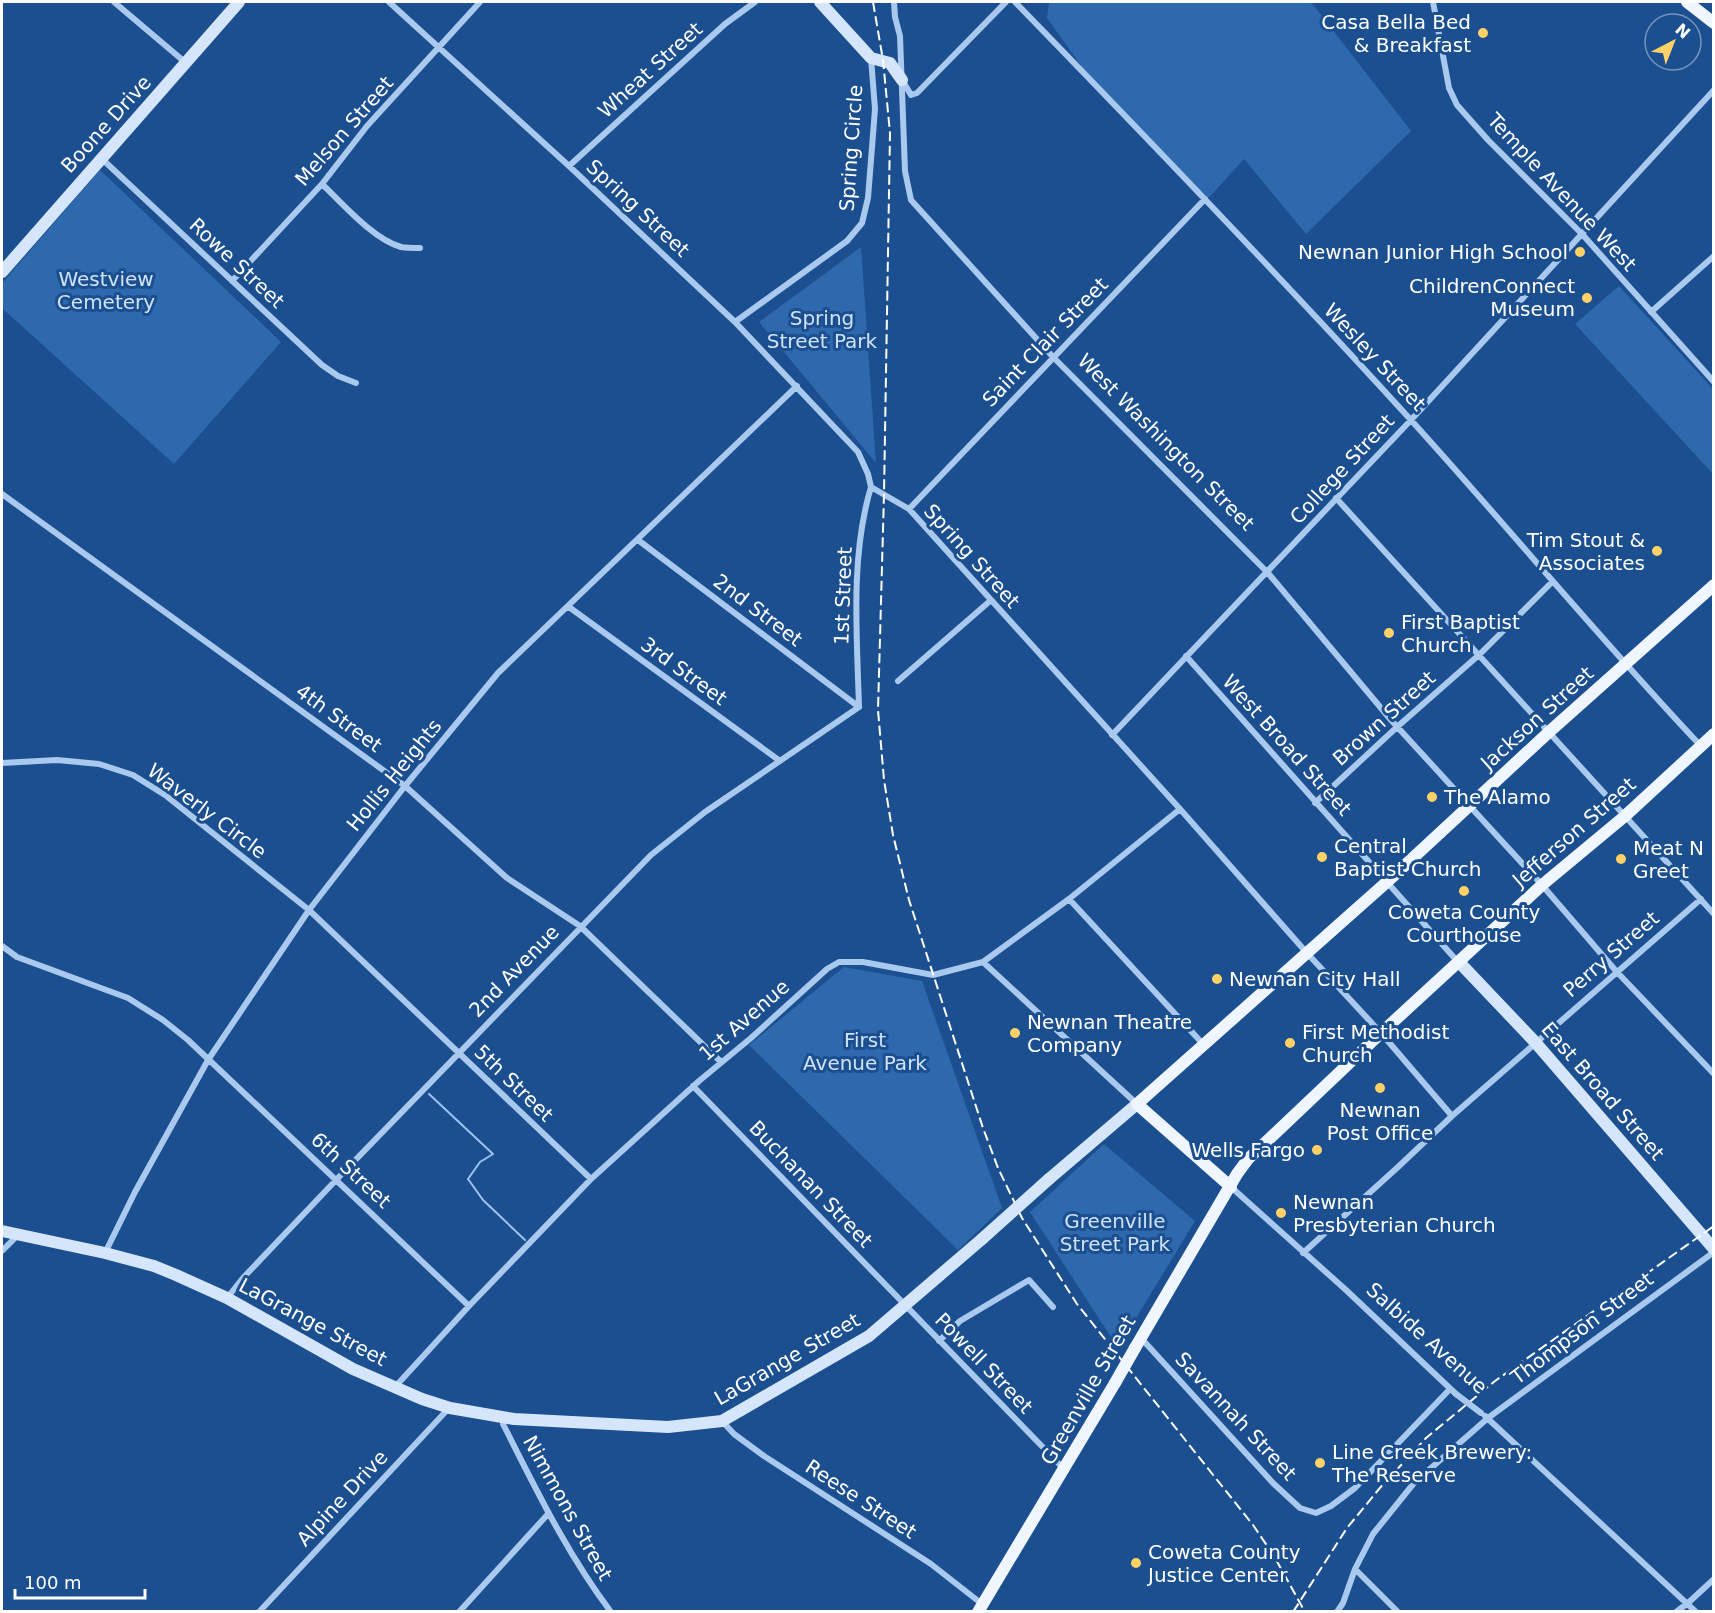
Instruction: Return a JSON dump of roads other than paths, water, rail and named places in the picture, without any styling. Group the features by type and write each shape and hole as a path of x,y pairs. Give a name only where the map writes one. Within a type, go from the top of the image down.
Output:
{"main road":[{"path":"1687,2 1713,23"},
{"name":"Jackson Street","path":"1388,881 1713,585"},
{"name":"Jefferson Street","path":"1230,1187 1248,1159 1381,1033 1542,885 1625,816 1713,734"},
{"name":"LaGrange Street","path":"1137,1104 1388,881"},
{"name":"Salbide Avenue","path":"1137,1104 1230,1187"},
{"path":"1218,1176 1228,1173 1248,1159"},
{"name":"Greenville Street","path":"980,1608 1230,1187"}],"street":[{"path":"114,2 186,63"},
{"name":"Boone Drive","path":"2,272 239,2"},
{"name":"Spring Street","path":"388,2 441,47 569,166 735,322 797,386 858,452 868,474 871,488 909,509 1381,1033 1452,1116"},
{"name":"Melson Street","path":"232,281 322,184 367,126 480,2"},
{"name":"Wheat Street","path":"569,166 725,24 755,2"},
{"path":"820,2 872,58 890,63 911,95 917,93 1006,2"},
{"name":"West Washington Street","path":"894,2 900,36 905,171 911,200 1053,357 1268,573 1397,727 1713,1074"},
{"name":"Wesley Street","path":"1015,2 1205,199 1411,420 1552,582 1700,745"},
{"name":"Temple Avenue West","path":"1433,2 1449,88 1457,105 1488,140 1582,234 1713,382"},
{"name":"Spring Circle","path":"735,322 848,241 862,223 868,198 875,109 872,58"},
{"name":"College Street","path":"1112,735 1411,420 1713,90"},
{"name":"Rowe Street","path":"101,158 322,365 338,376 356,383"},
{"path":"322,184 369,228 389,242 403,247 420,248"},
{"name":"Saint Clair Street","path":"909,509 1205,199"},
{"path":"1651,312 1713,256"},
{"name":"Hollis Heights","path":"105,1253 135,1192 208,1060 309,910 405,786 498,673 797,386"},
{"name":"1st Street","path":"859,707 858,587 862,517 871,488"},
{"name":"4th Street","path":"2,494 405,786 507,878 580,926 720,1062"},
{"path":"1336,498 1480,654 1713,914"},
{"name":"2nd Street","path":"638,540 859,707"},
{"name":"Brown Street","path":"1315,803 1480,654 1552,582"},
{"path":"898,681 990,601"},
{"name":"3rd Street","path":"569,607 780,761"},
{"name":"West Broad Street","path":"1185,656 1459,962"},
{"name":"2nd Avenue","path":"227,1298 243,1278 337,1179 651,855 705,812 859,707"},
{"name":"Waverly Circle","path":"2,763 57,760 99,764 133,775 165,795 309,910"},
{"name":"1st Avenue","path":"394,1387 591,1179 827,969 839,962 863,962 933,975 983,962 1069,899 1180,809"},
{"path":"1069,899 1203,1044"},
{"name":"Perry Street","path":"1303,1253 1535,1042 1701,899"},
{"name":"5th Street","path":"309,910 591,1179"},
{"path":"2,946 17,957 128,998 163,1020 208,1060"},
{"path":"983,962 1137,1104"},
{"name":"East Broad Street","path":"1459,962 1535,1042 1713,1250"},
{"name":"6th Street","path":"208,1060 337,1179 469,1306"},
{"name":"Buchanan Street","path":"693,1086 905,1306"},
{"name":"LaGrange Street","path":"2,1232 105,1253 154,1266 227,1298 353,1369 422,1399 450,1407 504,1418 668,1427 722,1421 869,1336 1137,1104"},
{"name":"Salbide Avenue","path":"1230,1187 1450,1389 1488,1418 1696,1611"},
{"path":"2,1251 18,1235"},
{"name":"Thompson Street","path":"1337,1611 1343,1603 1373,1534 1404,1493 1423,1474 1488,1418 1713,1250"},
{"path":"939,1341 960,1321 1029,1280 1053,1307"},
{"name":"Powell Street","path":"905,1306 1064,1469"},
{"name":"Savannah Street","path":"1138,1343 1273,1483 1300,1508 1316,1513 1331,1506 1355,1488 1450,1389"},
{"name":"Alpine Drive","path":"259,1611 450,1407"},
{"name":"Nimmons Street","path":"504,1418 503,1424 548,1514 591,1584 611,1611"},
{"name":"Reese Street","path":"722,1421 734,1434 764,1456 931,1564 980,1608"},
{"path":"459,1611 548,1514"},
{"path":"1356,1569 1398,1611"},
{"path":"1676,1611 1713,1579"}],"waterway":[{"path":"429,1094 493,1154 480,1162 468,1179 483,1200 525,1240"}],"railway":[{"path":"873,2 883,60 890,133 878,710 884,780 893,835 909,900 983,1128 998,1168 1022,1218 1077,1304 1253,1525 1274,1556 1305,1612"},
{"path":"1293,1612 1347,1528 1426,1438 1495,1381 1714,1226"}],"place":[{"name":"Casa Bella Bed & Breakfast","path":"1483,33"},
{"name":"Newnan Junior High School","path":"1580,252"},
{"name":"ChildrenConnect Museum","path":"1587,298"},
{"name":"Tim Stout & Associates","path":"1657,551"},
{"name":"First Baptist Church","path":"1389,633"},
{"name":"The Alamo","path":"1432,797"},
{"name":"Central Baptist Church","path":"1322,857"},
{"name":"Meat N Greet","path":"1621,859"},
{"name":"Coweta County Courthouse","path":"1464,891"},
{"name":"Newnan City Hall","path":"1217,979"},
{"name":"Newnan Theatre Company","path":"1015,1033"},
{"name":"First Methodist Church","path":"1290,1043"},
{"name":"Newnan Post Office","path":"1380,1088"},
{"name":"Wells Fargo","path":"1317,1150"},
{"name":"Newnan Presbyterian Church","path":"1281,1213"},
{"name":"Line Creek Brewery: The Reserve","path":"1320,1463"},
{"name":"Coweta County Justice Center","path":"1136,1563"}],"park label":[{"name":"Westview Cemetery","path":"106,290"},
{"name":"Spring Street Park","path":"822,330"},
{"name":"First Avenue Park","path":"865,1052"},
{"name":"Greenville Street Park","path":"1115,1232"}]}
